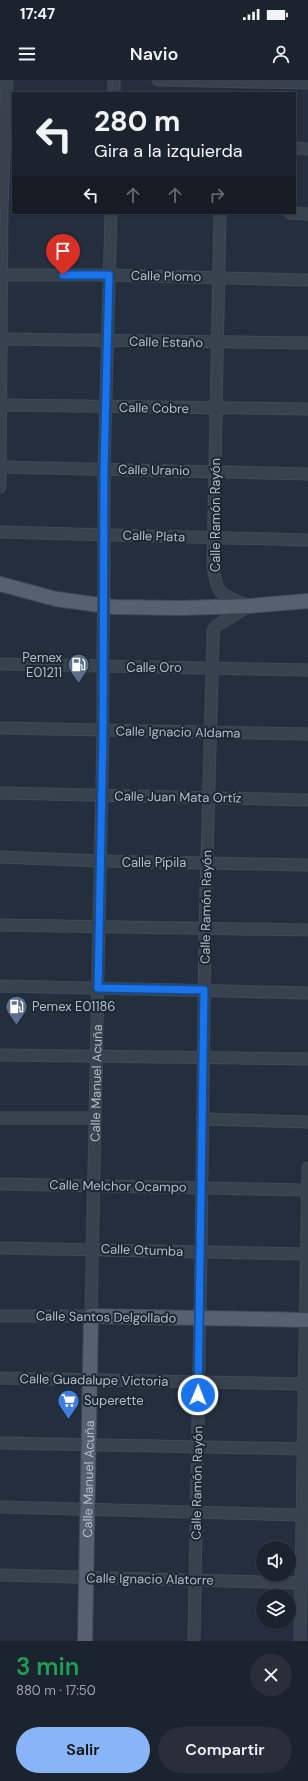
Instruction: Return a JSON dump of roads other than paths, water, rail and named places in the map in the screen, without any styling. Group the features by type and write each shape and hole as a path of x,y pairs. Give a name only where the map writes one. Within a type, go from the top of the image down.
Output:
{"main road":[{"path":"0,584 56,599 114,607 182,608 249,606 308,601"},
{"name":"Calle Santos Delgollado","path":"91,1316 306,1320"},
{"name":"Calle Manuel Acuña","path":"85,1641 86,1510 91,1316"}],"street":[{"path":"0,487 1,275 5,209 7,80"},
{"path":"114,80 114,92"},
{"path":"158,80 222,85 308,83"},
{"path":"296,148 308,148"},
{"path":"296,213 308,214"},
{"name":"Calle Manuel Acuña","path":"91,1316 102,795 105,407 111,214"},
{"name":"Calle Ramón Rayón","path":"220,214 216,342 213,566 217,586 223,595 249,606"},
{"name":"Calle Plomo","path":"1,275 109,275 308,280"},
{"name":"Calle Estaño","path":"1,339 308,343"},
{"name":"Calle Cobre","path":"0,405 308,409"},
{"name":"Calle Uranio","path":"0,467 308,474"},
{"name":"Calle Plata","path":"0,532 308,540"},
{"name":"Calle Ramón Rayón","path":"194,1641 205,928 211,667 213,632 216,626 249,606"},
{"name":"Calle Oro","path":"0,664 308,670"},
{"name":"Calle Ignacio Aldama","path":"0,728 308,734"},
{"name":"Calle Juan Mata Ortíz","path":"0,793 308,800"},
{"name":"Calle Pípila","path":"0,857 100,861 308,865"},
{"path":"0,925 99,928 308,930"},
{"path":"0,986 308,993"},
{"path":"0,1055 97,1057 203,1056 308,1059"},
{"path":"0,1118 95,1118"},
{"path":"202,1120 308,1122"},
{"path":"300,1641 302,1515 306,1449 308,1168"},
{"name":"Calle Melchor Ocampo","path":"0,1184 308,1190"},
{"name":"Calle Otumba","path":"0,1248 92,1248 307,1254"},
{"name":"Calle Santos Delgollado","path":"0,1316 91,1316"},
{"name":"Calle Guadalupe Victoria","path":"0,1378 306,1384"},
{"path":"0,1443 306,1449"},
{"path":"0,1507 302,1515"},
{"name":"Calle Ignacio Alatorre","path":"0,1575 300,1582"}],"place":[{"name":"Pemex E01211","path":"78,684"},
{"name":"Pemex E01186","path":"17,1026"},
{"name":"Superette","path":"68,1420"}]}
